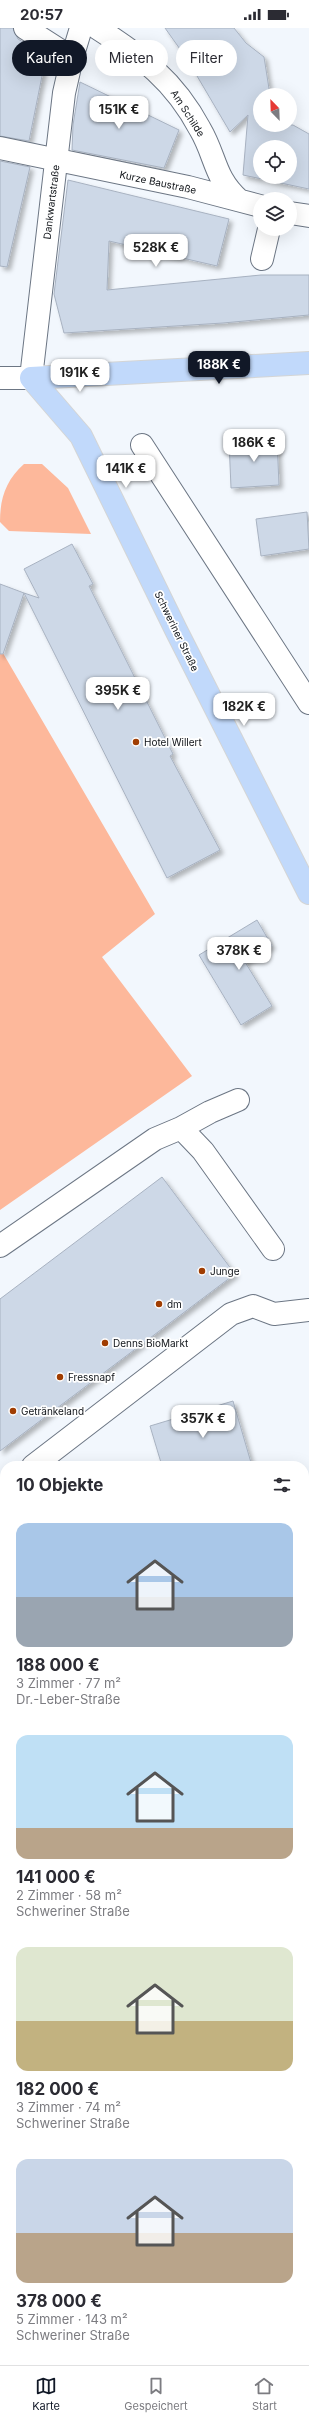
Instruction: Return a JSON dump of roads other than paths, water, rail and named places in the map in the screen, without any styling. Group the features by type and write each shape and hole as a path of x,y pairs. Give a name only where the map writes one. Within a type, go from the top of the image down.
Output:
{"main road":[{"path":"31,378 309,363"},
{"name":"Schweriner Straße","path":"31,378 81,436 176,630 309,893"}],"street":[{"path":"25,28 44,40"},
{"name":"Dankwartstraße","path":"77,40 81,28"},
{"name":"Am Schilde","path":"96,28 129,45 168,83 200,128 222,182 238,200"},
{"name":"Dankwartstraße","path":"31,378 64,93 68,76"},
{"name":"Kurze Baustraße","path":"0,148 188,187 253,204"},
{"path":"188,187 206,180 212,172 214,161"},
{"path":"297,214 309,216"},
{"path":"262,259 267,236"},
{"path":"0,378 31,378"},
{"path":"142,445 309,703"},
{"path":"0,1246 155,1139 238,1100"},
{"path":"181,1128 203,1151 273,1249"},
{"path":"40,1461 231,1314 253,1306 274,1314 309,1310"}],"place":[{"name":"Hotel Willert","path":"136,742"},
{"name":"Junge","path":"202,1271"},
{"name":"dm","path":"159,1304"},
{"name":"Denns BioMarkt","path":"105,1343"},
{"name":"Fressnapf","path":"60,1377"},
{"name":"Getränkeland","path":"13,1411"}]}
